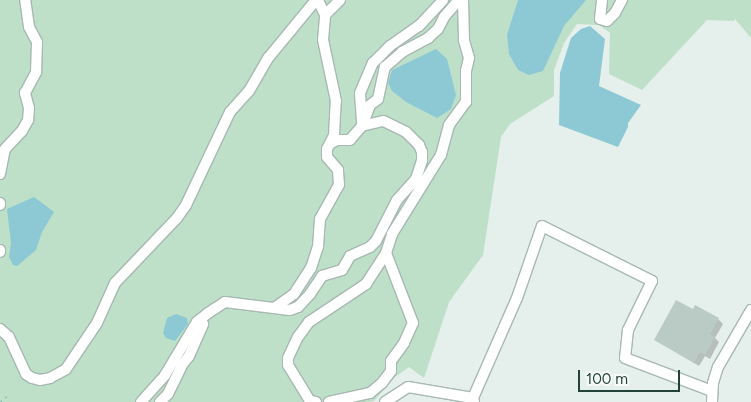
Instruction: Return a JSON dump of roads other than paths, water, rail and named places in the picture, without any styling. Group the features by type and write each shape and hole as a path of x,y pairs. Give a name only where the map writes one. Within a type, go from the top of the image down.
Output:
{"street":[{"path":"0,174 5,150 22,131 28,120 29,108 24,93 36,72 37,42 29,27 25,0"},
{"path":"0,329 14,344 26,374 32,378 40,380 50,378 66,369 97,323 115,283 178,218 230,112 248,91 269,57 317,0 325,15 323,40 336,101 332,143"},
{"path":"325,15 340,0"},
{"path":"362,126 360,93 373,63 390,46 419,26 443,0"},
{"path":"274,308 294,294 311,268 318,247 320,218 339,185 338,170 327,157 327,149 337,140 350,140 362,126 370,105 378,99 385,67 402,52 433,34 461,0"},
{"path":"316,402 310,401 288,365 288,358 298,337 309,322 366,284 386,253 392,234 441,155 449,125 466,102 466,71 469,58 464,40 461,0"},
{"path":"602,0 600,19 607,21 615,13 622,0"},
{"path":"141,402 165,375 197,322 208,313 225,302 290,310 298,307 310,294 322,276 342,270 350,256 370,247 382,231 397,200 416,179 422,160 422,152 419,145 406,132 390,124 377,122 362,126"},
{"path":"385,402 408,387 473,400 517,298 542,226 652,281 628,330 625,358 712,391"},
{"path":"329,402 370,392 382,383 391,371 391,361 404,343 413,323 386,253"},
{"path":"712,402 712,391 718,368 751,310"},
{"path":"160,402 168,394 182,365 190,356 208,313"}],"water":[{"path":"518,0 586,0 564,26 543,71 529,75 518,70 509,54 507,35"},
{"path":"590,26 605,39 599,86 641,105 628,123 628,127 618,147 559,125 560,73 571,38 581,29"},
{"path":"436,49 447,59 456,95 451,109 437,118 406,102 392,91 388,83 392,70"},
{"path":"34,197 54,212 42,232 36,250 17,266 13,265 9,257 11,243 7,209"},
{"path":"176,314 187,318 188,324 175,341 166,338 163,333 167,318"}]}
